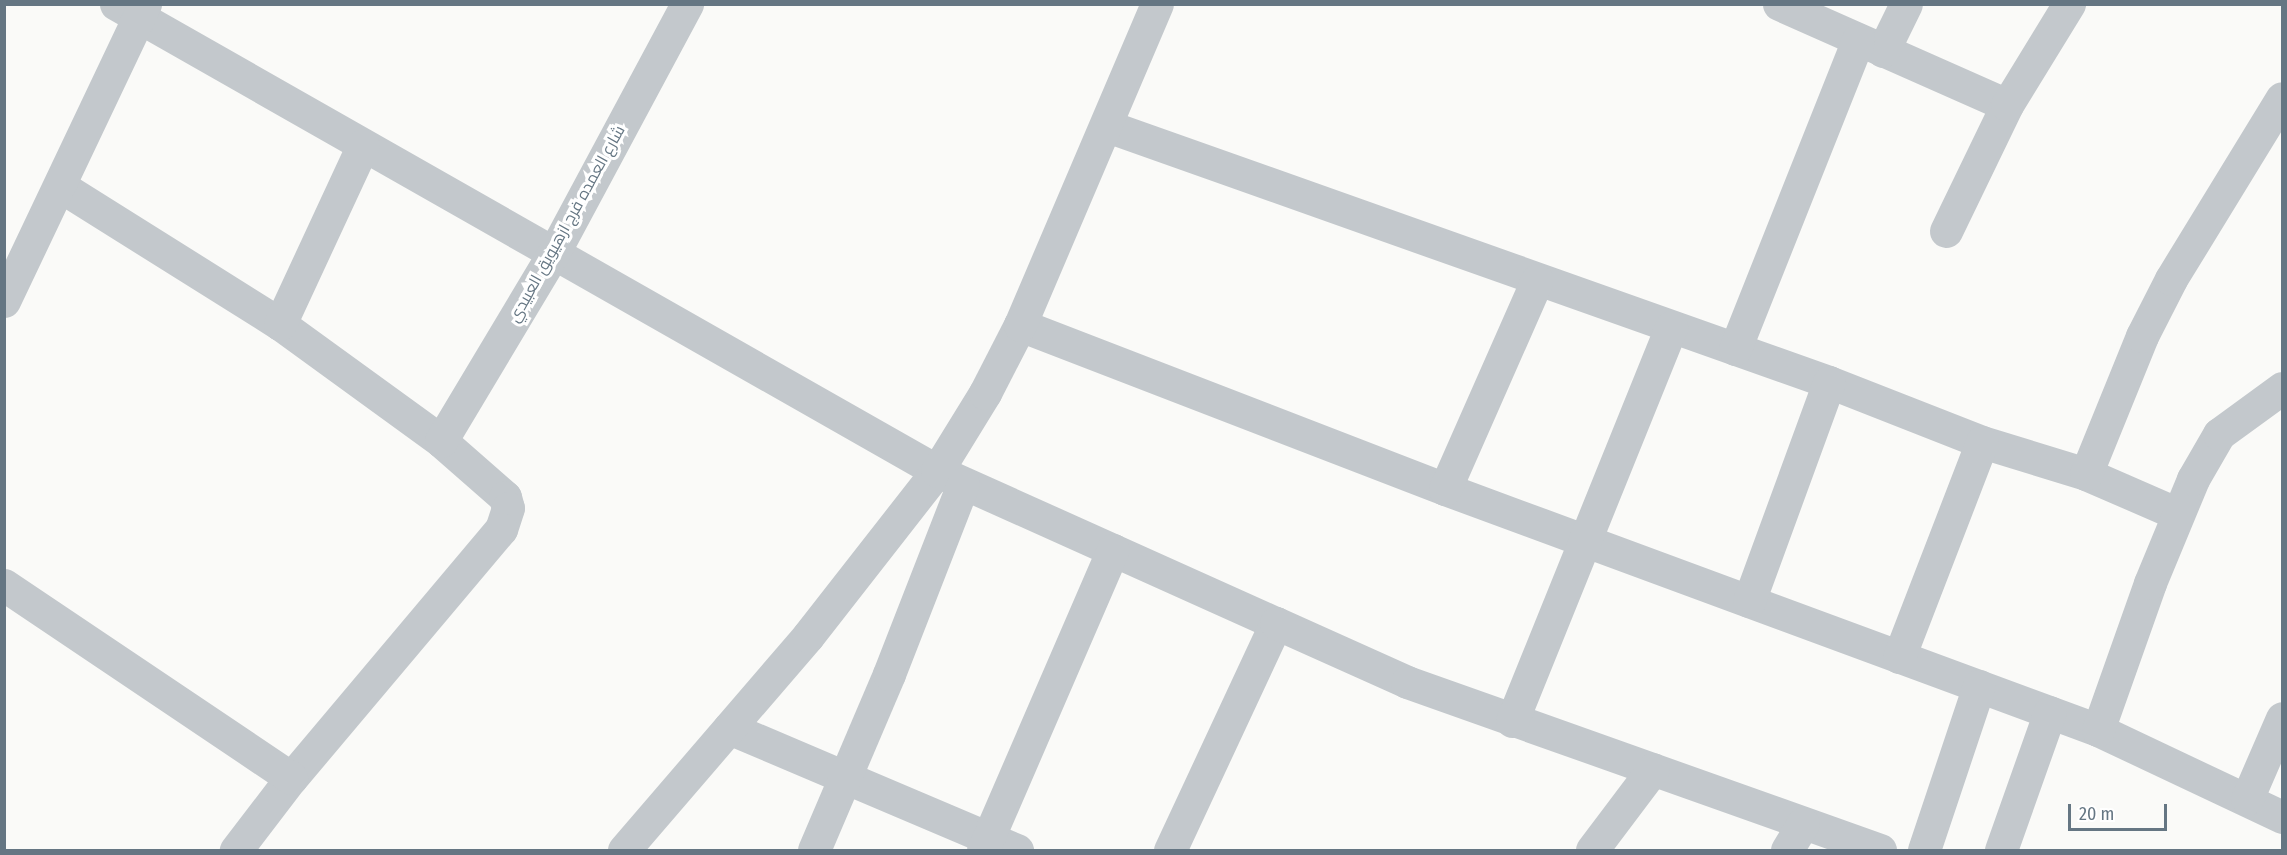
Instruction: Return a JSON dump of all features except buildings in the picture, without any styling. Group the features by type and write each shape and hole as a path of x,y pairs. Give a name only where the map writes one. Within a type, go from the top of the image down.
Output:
{"street":[{"name":"شارع العمده فرج ازهيويق العبيدي","path":"441,441 553,254 687,4"},
{"path":"820,848 950,477 985,393 1020,325 1107,126 1157,4"},
{"path":"1779,4 2007,105"},
{"path":"1735,349 1871,45 1906,4"},
{"path":"1946,231 2007,105 2069,4"},
{"path":"5,299 60,186 133,9 553,254 950,477 1407,682 1512,722 1653,769 1795,837 1880,850"},
{"path":"2086,474 2142,336 2171,279 2283,98"},
{"path":"1107,126 1829,382 1982,442 2086,474 2178,514"},
{"path":"280,324 363,145"},
{"path":"60,186 280,324 441,441 505,497 506,519 291,778 236,850"},
{"path":"1445,489 1537,280"},
{"path":"1020,325 1445,489 2098,730 2283,817"},
{"path":"1512,722 1582,540 1671,327"},
{"path":"1749,601 1829,382"},
{"path":"2098,730 2193,479 2219,434 2283,388"},
{"path":"1899,657 1982,442"},
{"path":"624,850 808,636 950,477"},
{"path":"729,728 846,776 996,846 1113,550"},
{"path":"4,585 291,778"},
{"path":"1170,850 1276,623"},
{"path":"1924,850 1979,686"},
{"path":"2001,850 2050,712"},
{"path":"2247,799 2283,718"},
{"path":"1592,850 1653,769"}]}
